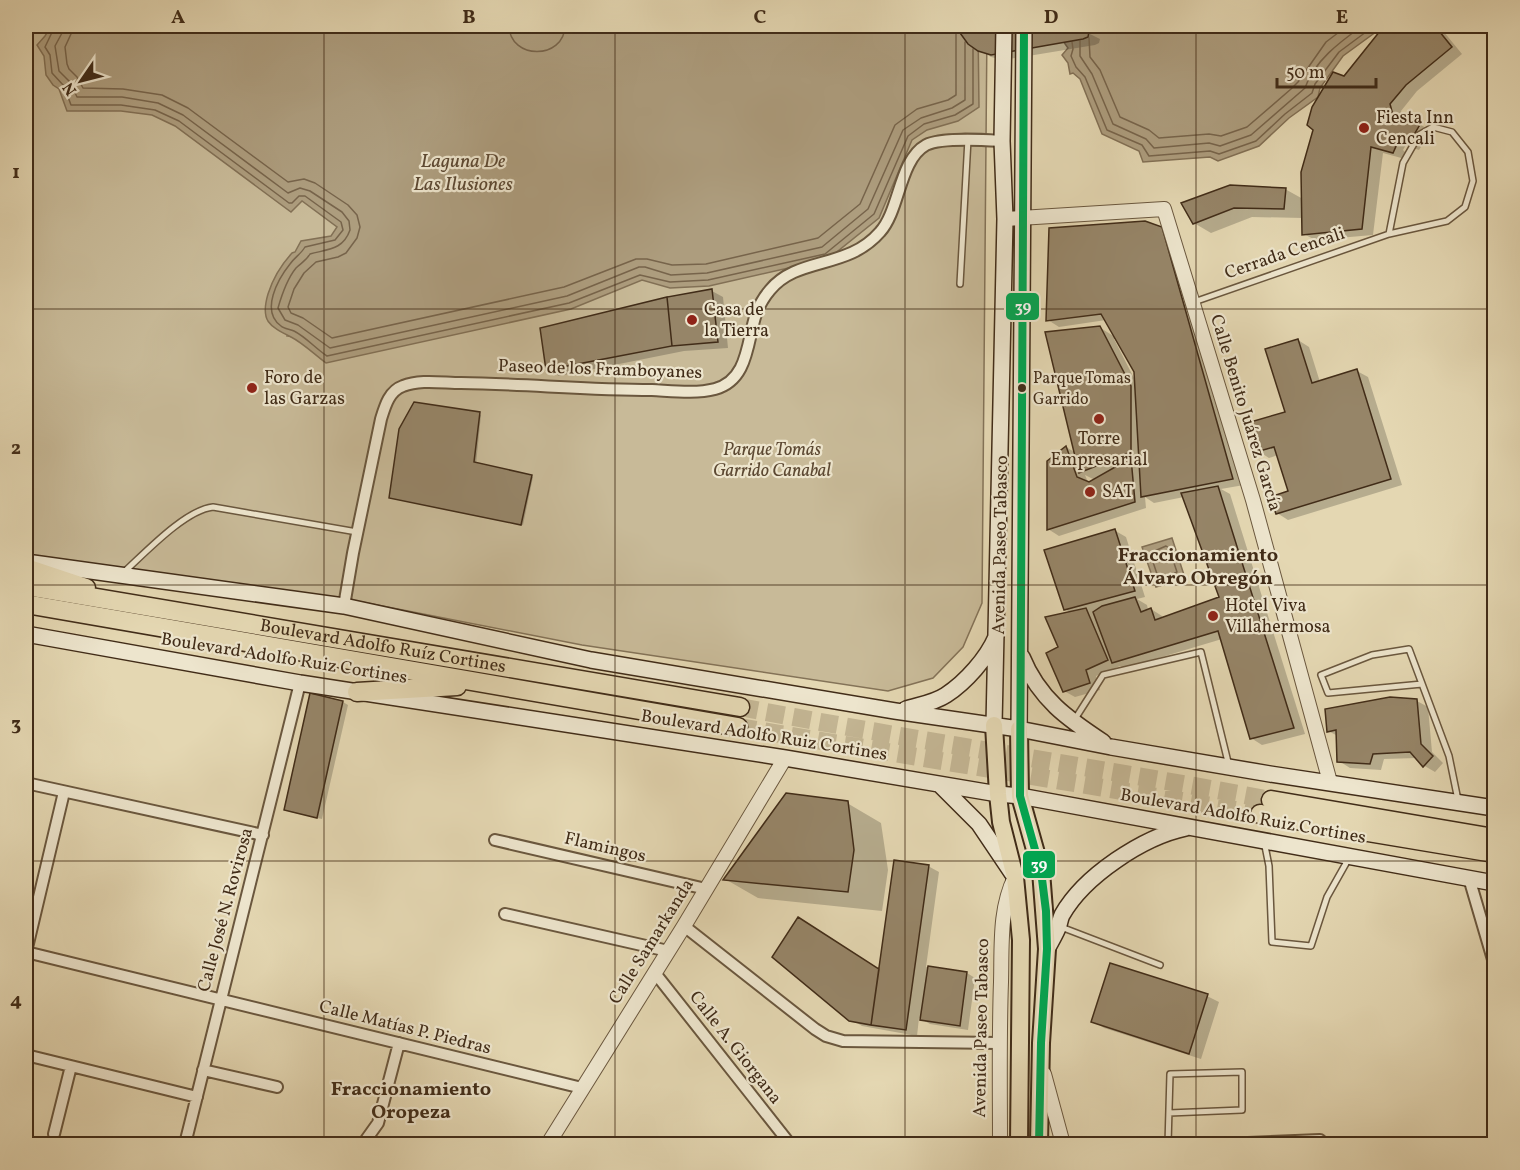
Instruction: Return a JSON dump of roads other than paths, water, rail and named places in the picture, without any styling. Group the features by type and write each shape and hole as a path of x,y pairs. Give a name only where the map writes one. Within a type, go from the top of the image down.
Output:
{"highway":[{"path":"26,568 142,606"},
{"name":"Boulevard Adolfo Ruíz Cortines","path":"26,586 740,707"},
{"name":"Boulevard Adolfo Ruíz Cortines","path":"26,604 738,727"},
{"path":"357,692 489,684"},
{"path":"1494,838 1265,807 1494,853"},
{"path":"1463,848 1494,862"}],"main road":[{"name":"Avenida Paseo Tabasco","path":"1004,26 1002,141 1005,219 994,725 1001,822 1015,877 1021,940 1019,1144"},
{"name":"Avenida Paseo Tabasco","path":"1024,26 1019,729 1020,796 1041,872 1046,911 1047,949 1039,1144"},
{"path":"26,562 344,606 591,660 895,711 1019,729 1229,767 1494,808"},
{"name":"Boulevard Adolfo Ruiz Cortines","path":"26,634 300,683 1020,796 1494,883"},
{"path":"895,711 946,696 985,656 997,634"},
{"path":"1020,651 1035,682 1054,706 1073,722 1111,747"},
{"path":"940,785 979,824 1015,877"},
{"path":"1047,949 1059,927 1060,917 1075,897 1105,869 1153,839 1190,828"}],"street":[{"name":"Paseo de los Framboyanes","path":"344,606 381,418 388,400 397,388 416,383 507,384 609,390 717,389 735,376 746,360 756,312 770,290 802,268 843,258 870,243 887,223 911,162 920,150 928,144 968,139 1002,141"},
{"name":"Calle Benito Juárez García","path":"1005,219 1164,209 1254,500 1330,782"},
{"name":"Calle José N. Rovirosa","path":"185,1144 300,683"},
{"name":"Calle Samarkanda","path":"548,1144 684,927 785,758"},
{"path":"26,783 263,836"},
{"path":"26,952 64,792"},
{"name":"Flamingos","path":"495,840 706,889"},
{"name":"Avenida Paseo Tabasco","path":"1000,1144 999,1042 1002,933 1005,902 1015,877"},
{"path":"1469,878 1494,963"},
{"path":"505,914 668,951"},
{"path":"684,927 815,1029 832,1038 858,1041 999,1042"},
{"name":"Calle Matías P. Piedras","path":"26,952 582,1089"},
{"name":"Calle A. Giorgana","path":"655,972 789,1144"},
{"path":"363,1144 377,1126 383,1110 399,1043"},
{"path":"26,1055 197,1097"},
{"name":"Avenida Paseo Tabasco","path":"1041,1062 1063,1144"},
{"path":"54,1134 70,1066"},
{"path":"203,1070 277,1087"},
{"path":"1222,1144 1320,1140 1324,1144"}],"lane":[{"name":"Cerrada Cencali","path":"1192,303 1389,234 1447,221 1465,207 1473,181 1468,152 1452,132 1433,127 1419,135 1403,163 1389,234"},
{"path":"960,284 968,139"},
{"path":"121,574 190,515 204,508 213,507 357,532"},
{"path":"1422,684 1328,693 1321,675 1372,655 1409,649 1449,756 1458,801"},
{"path":"1073,722 1103,675 1200,652 1229,767"},
{"path":"1263,841 1269,866 1272,942 1311,946 1327,897 1349,856"},
{"path":"1046,911 1059,927 1160,965"},
{"path":"1168,1144 1170,1074 1242,1072 1242,1110 1169,1113"}],"water":[{"name":"Laguna De Las Ilusiones","path":"51,26 498,26 538,29 562,26 978,26 979,107 958,121 927,130 912,140 879,218 828,259 709,286 670,288 642,280 571,309 326,363 300,342 272,326 268,322 265,311 268,294 275,277 301,241 331,236 337,227 302,201 291,212 175,126 152,115 121,111 67,111 59,89 46,75 44,56 37,45"},
{"path":"1066,26 1384,26 1343,56 1320,88 1318,97 1289,118 1259,146 1218,161 1210,157 1143,162 1139,151 1102,134 1080,79 1073,73 1070,74 1068,63 1062,55 1068,48 1063,41 1061,28 1066,29"},
{"path":"1172,538 1185,578 1156,587 1142,547"}],"tunnel":[{"path":"740,707 1271,800"},
{"path":"738,727 1260,814"}],"place":[{"name":"Fiesta Inn Cencali","path":"1364,128"},
{"name":"Casa de la Tierra","path":"692,320"},
{"name":"Foro de las Garzas","path":"252,388"},
{"name":"Parque Tomas Garrido","path":"1022,388"},
{"name":"Torre Empresarial","path":"1099,419"},
{"name":"SAT","path":"1090,492"},
{"name":"Hotel Viva Villahermosa","path":"1213,616"}],"district":[{"name":"Fraccionamiento Álvaro Obregón","path":"1198,568"},
{"name":"Fraccionamiento Oropeza","path":"411,1102"}],"park label":[{"name":"Parque Tomás Garrido Canabal","path":"772,460"}]}
